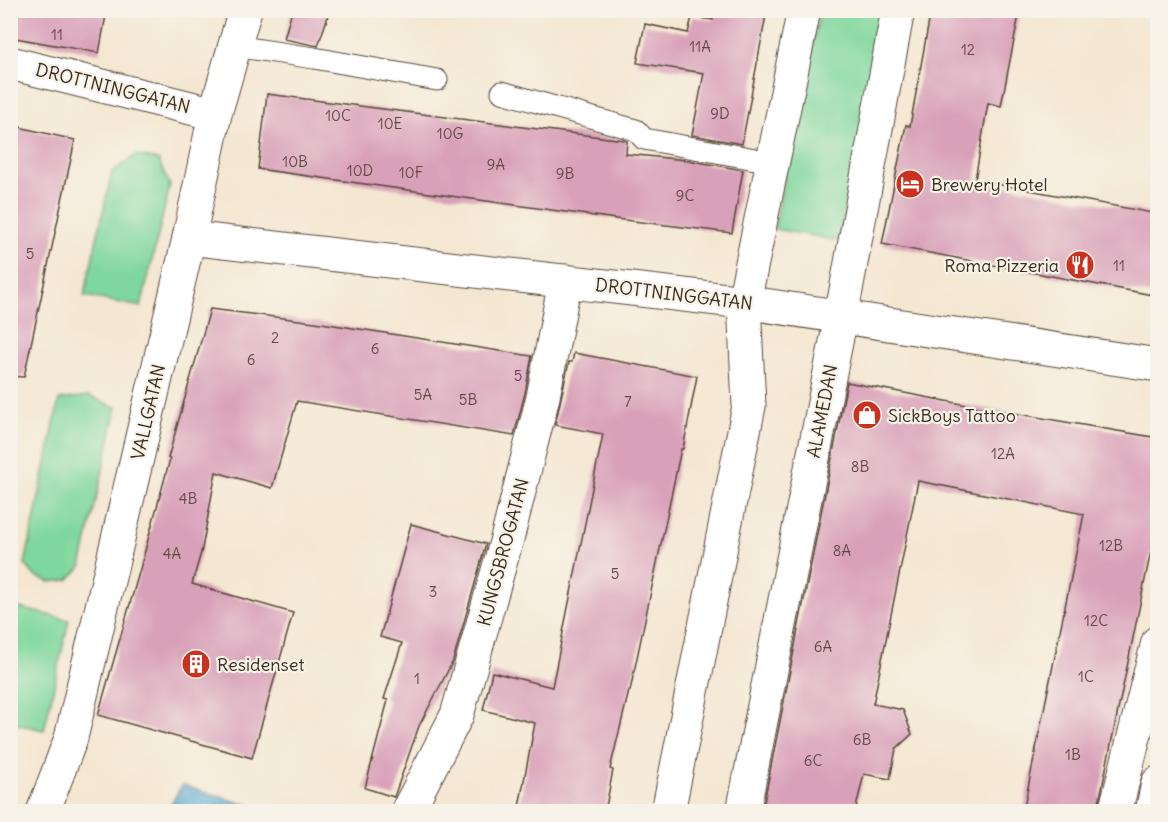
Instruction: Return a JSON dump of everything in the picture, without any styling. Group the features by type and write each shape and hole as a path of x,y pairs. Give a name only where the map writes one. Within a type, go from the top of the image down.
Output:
{"street":[{"name":"VALLGATAN","path":"43,812 71,738 189,238 214,114 245,10"},
{"path":"668,812 749,406 744,302 804,10"},
{"name":"ALAMEDAN","path":"743,812 841,317 898,10"},
{"name":"DROTTNINGGATAN","path":"10,63 214,114"},
{"name":"DROTTNINGGATAN","path":"189,238 744,302 1158,365"},
{"name":"KUNGSBROGATAN","path":"407,812 457,715 507,539 543,397 565,281"},
{"path":"1115,812 1158,642"},
{"path":"1152,812 1158,783"}],"lane":[{"path":"234,46 438,80"},
{"path":"502,92 636,129 644,139 772,162"}],"green space":[{"path":"820,11 885,11 839,241 774,229"},
{"path":"136,155 158,160 170,185 141,307 84,296 112,172"},
{"path":"89,396 117,408 81,567 68,580 50,582 35,576 25,564 59,400"},
{"path":"16,607 69,620 44,730 11,723 10,633"}],"water":[{"path":"182,785 268,811 167,811"}],"building":[{"path":"10,10 107,10 99,53 10,37"},
{"path":"292,10 330,10 318,46 284,39"},
{"path":"715,10 767,10 742,144 692,135 704,73 637,63 645,24 688,33 692,17 713,20"},
{"path":"931,10 1020,10 1001,106 988,103 975,180 1158,214 1158,296 882,244 906,125 910,126"},
{"path":"267,94 624,140 627,141 626,154 687,160 743,170 732,233 258,169"},
{"path":"19,127 75,140 24,377 10,376 10,163"},
{"path":"210,309 315,322 532,356 514,436 297,401 272,488 216,472 202,549 192,584 293,613 252,758 98,715"},
{"path":"574,353 697,376 630,691 610,769 613,770 605,812 518,812 535,723 483,710 492,672 552,687 603,434 555,425 569,362 572,362"},
{"path":"847,382 1158,438 1158,517 1097,812 1023,812 1084,514 918,481 873,704 903,710 912,734 896,749 890,779 864,774 855,812 762,812"},
{"path":"411,524 486,544 453,661 419,726 394,797 365,788 388,700 384,699 402,643 380,637"}],"place":[{"name":"Brewery Hotel","path":"910,184"},
{"name":"Roma Pizzeria","path":"1080,265"},
{"name":"SickBoys Tattoo","path":"867,415"},
{"name":"Residenset","path":"196,664"}]}
